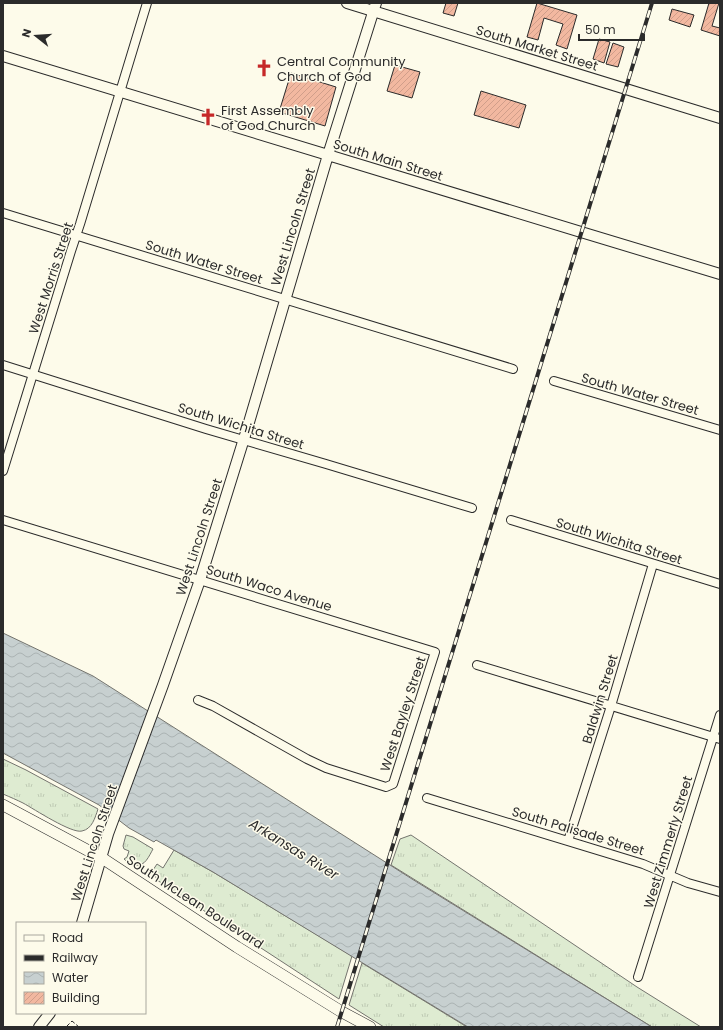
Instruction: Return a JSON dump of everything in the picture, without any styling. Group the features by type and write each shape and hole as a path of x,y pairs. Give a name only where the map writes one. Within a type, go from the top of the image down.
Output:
{"main road":[{"name":"South McLean Boulevard","path":"3,805 102,858 237,947 342,1012 370,1027"}],"street":[{"name":"West Morris Street","path":"3,471 147,3"},
{"name":"South Market Street","path":"347,3 375,7 614,86 720,118"},
{"name":"West Lincoln Street","path":"82,922 108,834 163,686 200,580 286,299 328,155 375,7"},
{"name":"South Main Street","path":"3,56 720,274"},
{"name":"South Water Street","path":"3,213 513,369"},
{"name":"South Wichita Street","path":"3,365 243,440 472,508"},
{"name":"South Water Street","path":"554,381 720,430"},
{"name":"South Waco Avenue","path":"3,520 435,652"},
{"name":"South Wichita Street","path":"511,520 720,584"},
{"name":"Baldwin Street","path":"568,841 611,706 653,564"},
{"name":"West Bayley Street","path":"198,700 213,706 307,759 326,768 386,787 393,784 435,652"},
{"path":"477,665 717,738"},
{"name":"West Zimmerly Street","path":"638,977 717,738 720,715"},
{"name":"South Palisade Street","path":"427,798 643,864 688,882 720,892"},
{"path":"39,1027 49,1014"}],"green space":[{"path":"3,759 98,809 91,826 82,831 70,829 23,803 3,794"},
{"path":"126,835 133,837 153,849 144,863 133,865 124,859 127,857 129,851 124,849 123,846"},
{"path":"411,835 637,987 701,1027 652,1027 391,865 400,839"},
{"path":"174,850 352,956 339,999 157,880 153,870 157,864 163,868"},
{"path":"362,963 467,1027 384,1027 349,1005"}],"water":[{"name":"Arkansas River","path":"3,633 93,676 412,879 652,1027 468,1027 213,872 156,840 154,842 129,828 99,805 3,753"}],"building":[{"path":"446,3 458,3 454,16 443,13"},
{"path":"537,3 577,15 567,49 556,45 563,24 544,18 538,40 527,37"},
{"path":"709,3 719,3 712,26 720,28 720,36 701,30"},
{"path":"672,9 694,15 690,27 669,20"},
{"path":"599,39 610,42 604,63 593,59"},
{"path":"613,43 624,47 618,67 606,64"},
{"path":"395,65 420,72 412,98 387,91"},
{"path":"291,73 336,87 325,126 279,112"},
{"path":"481,91 526,105 519,128 474,115"}],"railway":[{"path":"337,1027 652,3"}],"fence":[{"path":"66,1027 72,1021 79,1027"}],"place":[{"name":"Central Community Church of God","path":"264,68"},
{"name":"First Assembly of God Church","path":"208,117"}]}
